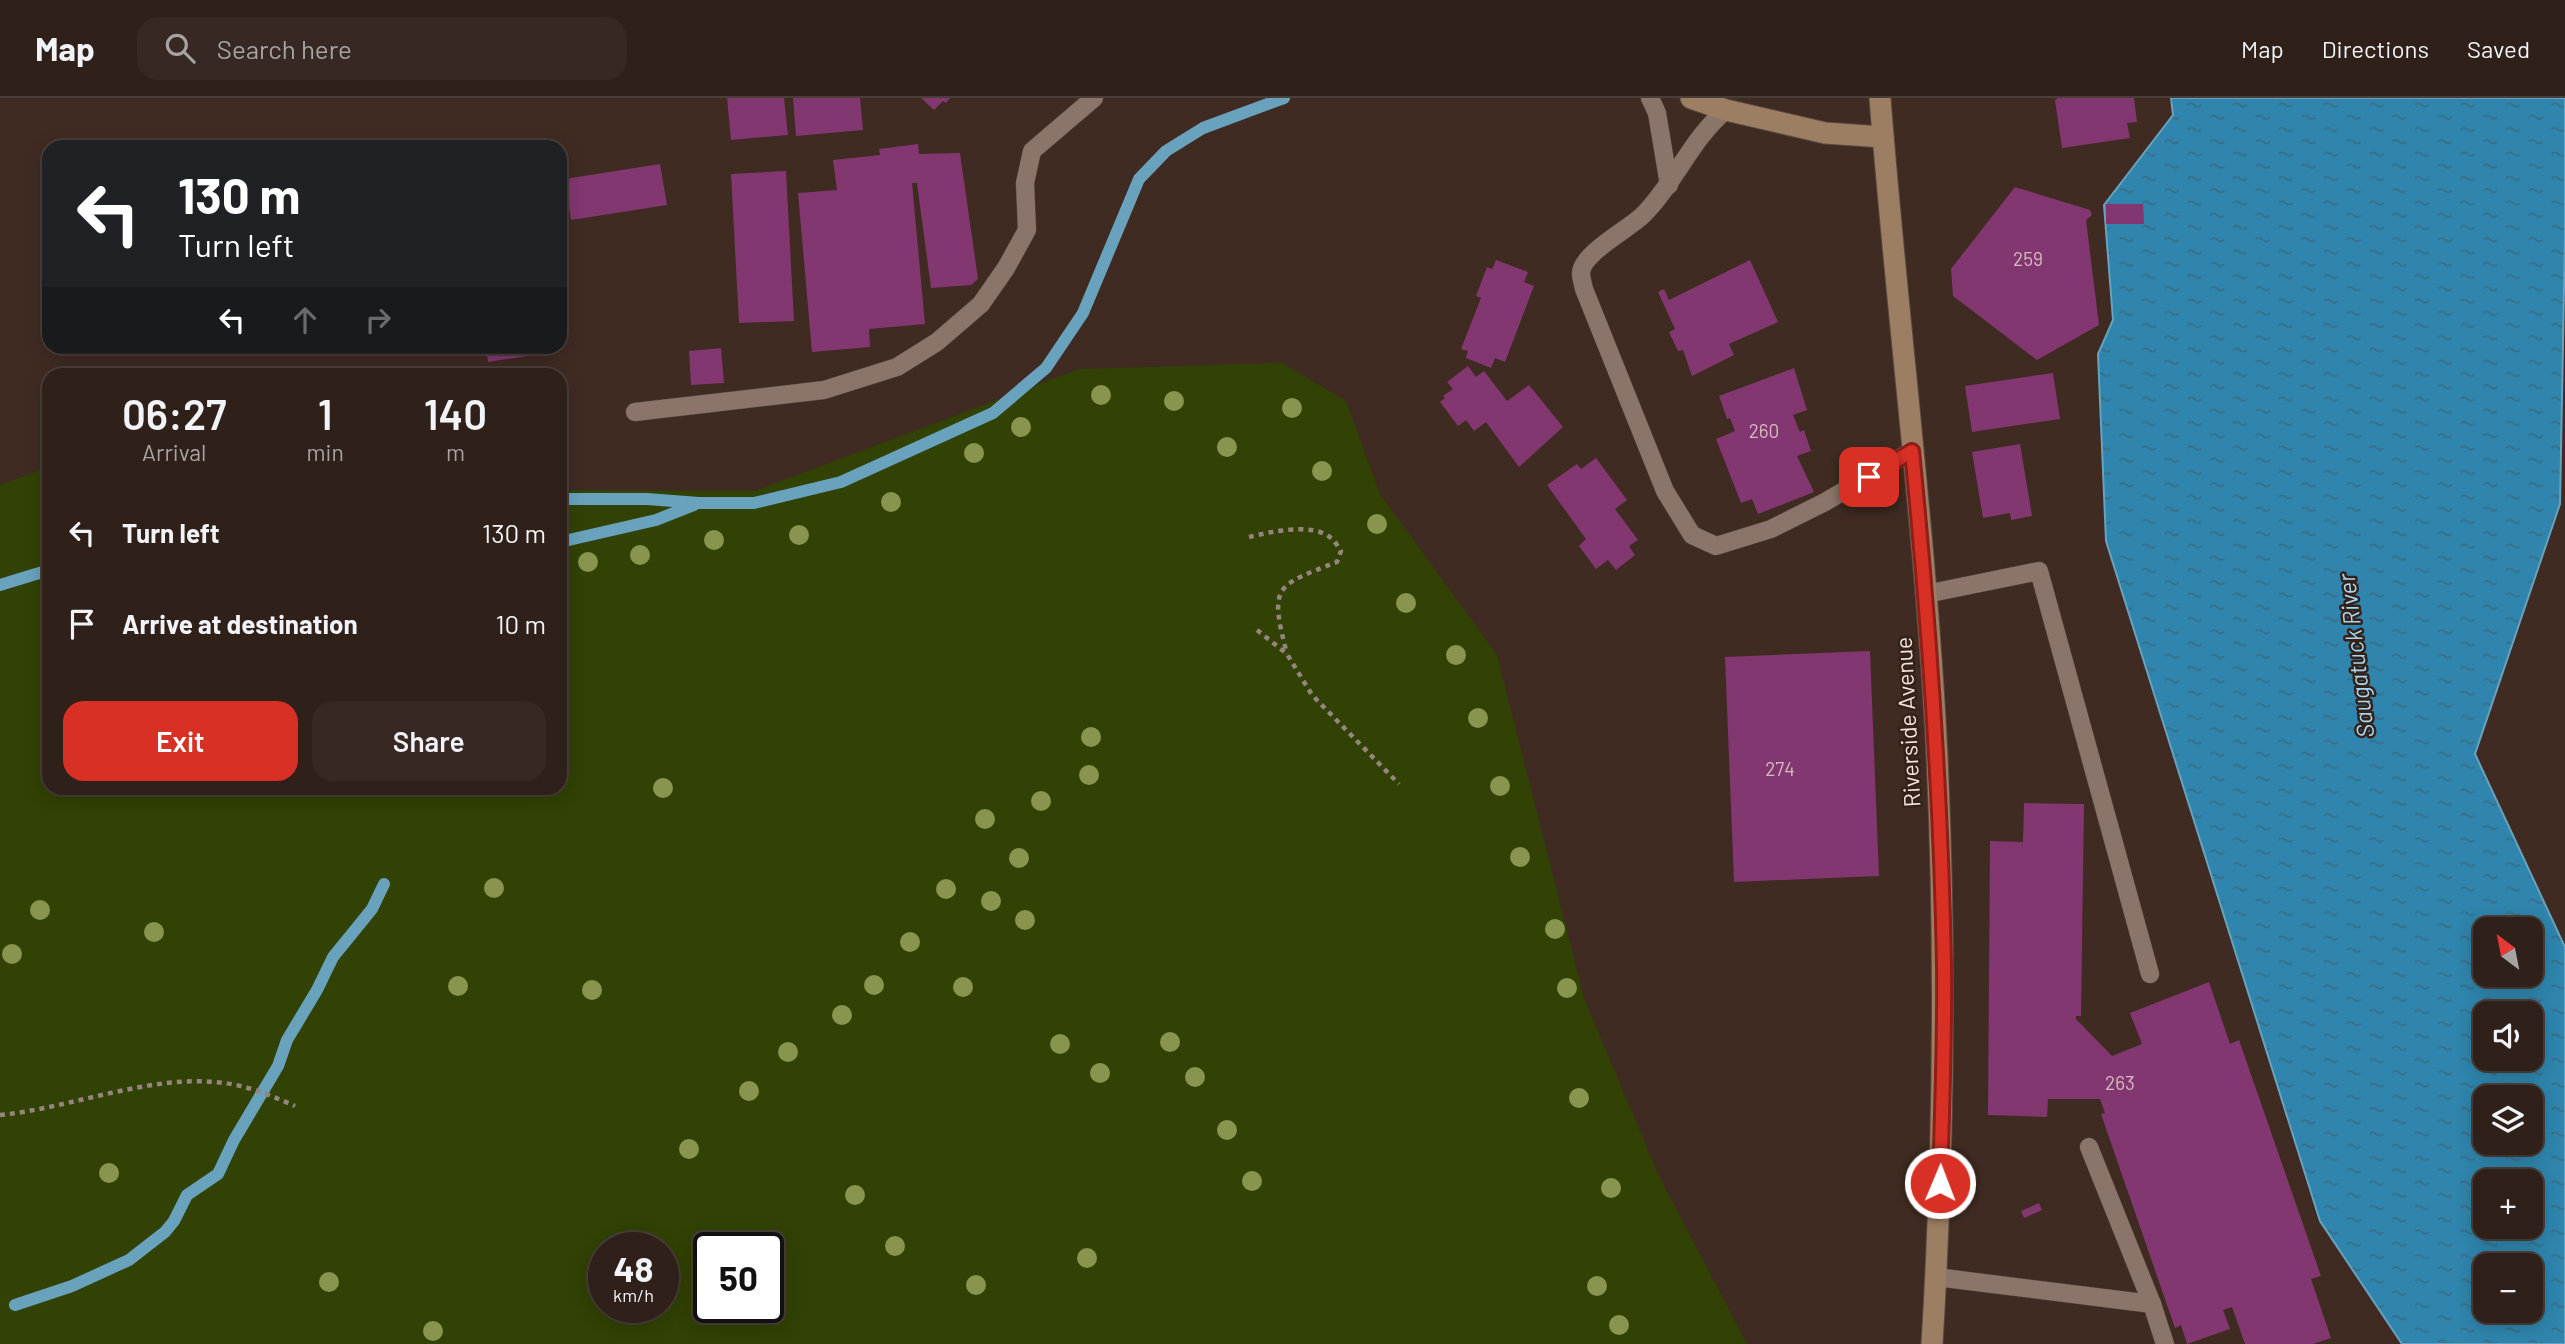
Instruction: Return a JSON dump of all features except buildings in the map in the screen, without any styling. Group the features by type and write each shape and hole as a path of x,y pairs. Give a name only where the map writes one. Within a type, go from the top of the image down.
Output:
{"main road":[{"path":"1691,98 1726,110 1825,133 1883,138"},
{"name":"Riverside Avenue","path":"1880,98 1926,594 1937,766 1944,965 1943,1102 1932,1344"}],"lane":[{"path":"635,412 824,390 897,367 937,342 981,304 1006,268 1027,230 1025,183 1032,151 1094,98"},
{"path":"1650,98 1657,113 1669,185"},
{"path":"1726,110 1702,134 1669,185 1643,215 1590,256 1581,271 1584,289 1665,491 1692,535 1716,546 1771,529 1825,502 1912,451"},
{"path":"1926,594 2039,570 2150,974"},
{"path":"2089,1147 2165,1344"},
{"path":"1936,1277 2151,1304"}],"path":[{"path":"1248,537 1292,530 1314,530 1330,536 1341,551 1337,562 1286,584 1278,599 1281,633 1287,654 1312,695 1399,784"},
{"path":"1257,630 1287,654"},
{"path":"0,1115 33,1112 158,1084 190,1081 248,1088 295,1106"}],"green space":[{"path":"1282,363 1346,401 1380,494 1497,655 1584,998 1659,1176 1747,1344 0,1344 0,485 42,470 42,795 567,795 567,490 755,491 1079,369"}],"water":[{"name":"Saugatuck River","path":"2171,98 2565,98 2560,504 2475,754 2565,947 2565,1344 2402,1344 2320,1221 2106,541 2098,354 2113,320 2104,205 2173,115"}],"waterway":[{"path":"567,499 754,503 841,482 993,413 1046,368 1083,313 1139,179 1166,151 1203,128 1284,98"},
{"path":"567,540 656,520 694,505"},
{"path":"0,585 42,572"},
{"path":"15,1305 72,1286 129,1260 165,1232 174,1221 187,1195 218,1174 234,1140 278,1066 287,1040 333,957 372,909 384,884"}],"route":[{"path":"1869,477 1912,451 1931,656 1940,844 1944,1048 1940,1183"}]}
